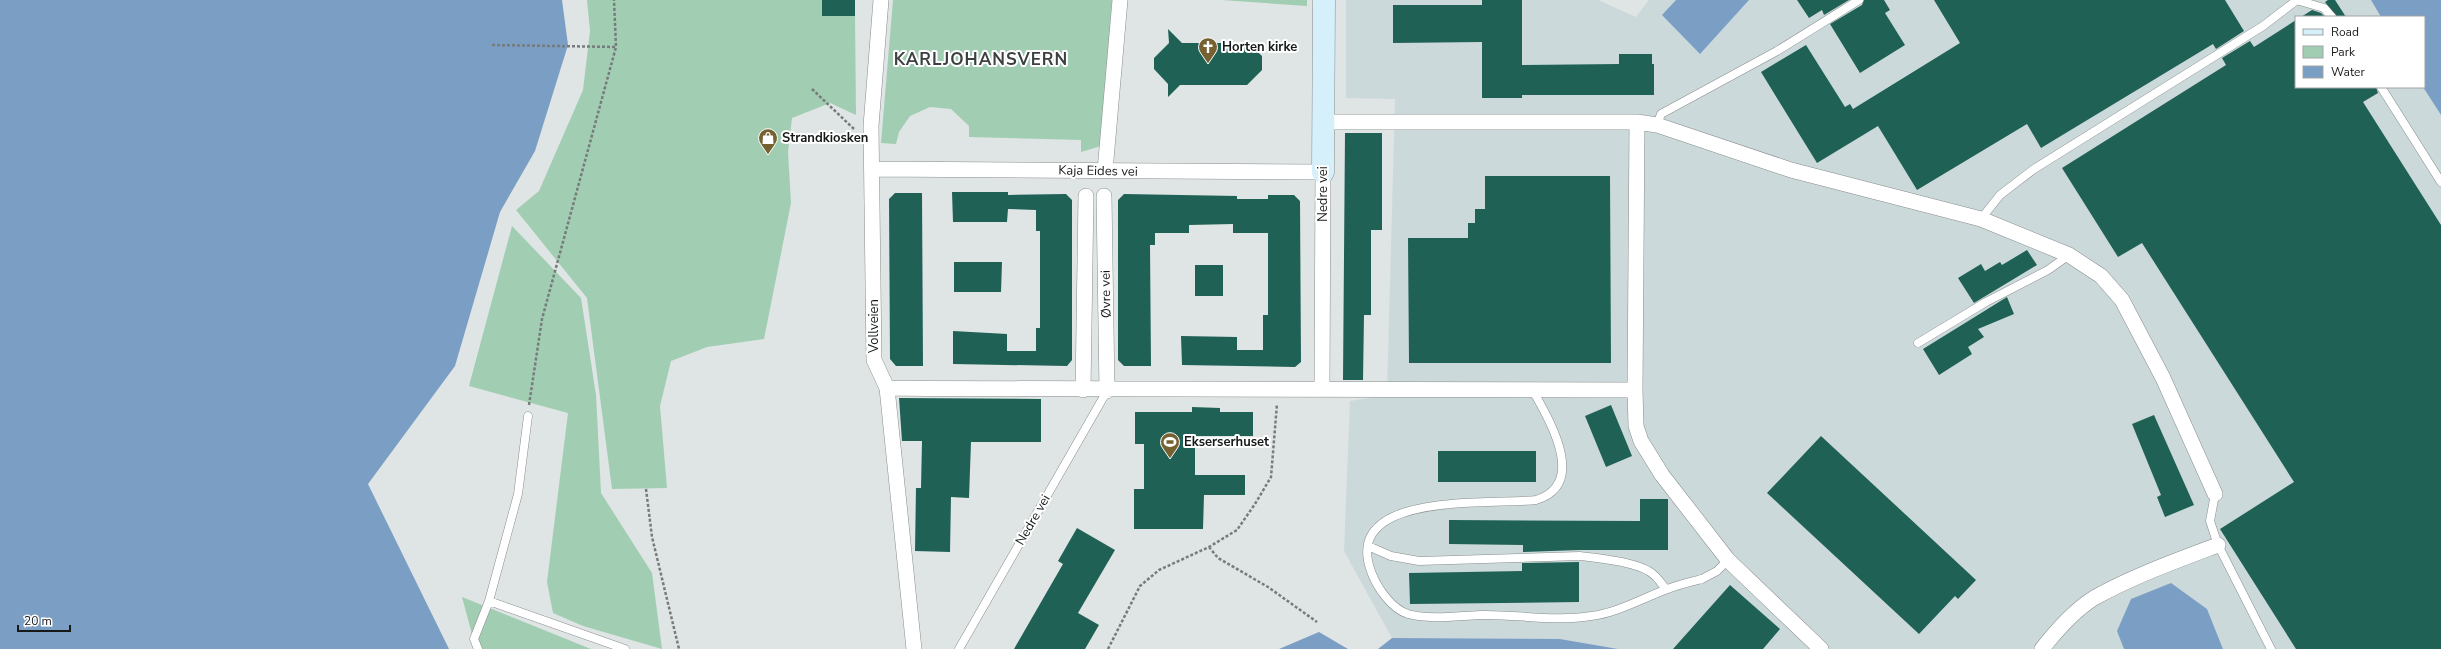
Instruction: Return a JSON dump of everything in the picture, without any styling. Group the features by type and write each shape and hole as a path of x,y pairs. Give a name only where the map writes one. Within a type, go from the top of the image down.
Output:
{"main road":[{"name":"Nedre vei","path":"1323,172 1324,0"}],"street":[{"name":"Vollveien","path":"881,0 871,126 874,169 874,360 887,388 914,649"},
{"path":"1105,171 1120,0"},
{"path":"1323,122 1637,122 1657,125 1747,157 1791,170 1981,219 2069,255 2101,276 2122,300 2163,378 2215,494"},
{"path":"1637,122 1635,390 1636,426 1641,441 1662,475 1728,560 1822,649"},
{"name":"Kaja Eides vei","path":"874,169 1323,172"},
{"name":"Nedre vei","path":"1322,388 1323,172"},
{"name":"Øvre vei","path":"1083,390 1086,196"},
{"name":"Øvre vei","path":"1104,196 1107,391"},
{"path":"887,388 1107,391 1278,390 1322,388 1635,390"},
{"path":"2042,649 2079,610 2094,598 2166,565 2218,545"}],"lane":[{"path":"1657,125 1661,114 1777,51 1859,0"},
{"path":"1981,219 2000,195 2034,169 2262,26 2296,0 2324,8 2331,16"},
{"path":"2382,88 2441,182"},
{"path":"1918,343 1986,302 2048,270 2069,255"},
{"path":"1532,389 1554,429 1562,454 1560,478 1550,493 1543,498 1525,501 1446,504 1415,509 1397,515 1379,526 1368,546 1368,563 1383,592 1400,610 1417,616 1480,615 1569,619 1601,614 1666,590 1702,579 1728,560"},
{"name":"Nedre vei","path":"959,649 1107,391"},
{"path":"478,649 474,639 489,601 518,494 528,416"},
{"path":"2215,494 2210,521 2218,545 2270,649"},
{"path":"1368,546 1396,558 1419,561 1580,556 1596,558 1645,570 1654,574 1666,590"},
{"path":"489,601 625,649"}],"path":[{"path":"528,416 542,319 616,47 614,0"},
{"path":"492,45 616,47"},
{"path":"812,88 872,147"},
{"path":"1108,649 1140,586 1159,570 1209,547 1236,530 1255,504 1271,477 1278,390"},
{"path":"646,489 652,537 680,649"},
{"path":"1209,547 1218,558 1268,587 1317,622"}],"shaded area":[{"path":"1346,0 1598,0 1636,17 1649,0 2371,0 2380,16 2295,16 2295,88 2424,88 2441,115 2441,649 1618,649 1560,639 1392,638 1344,551 1350,401 1387,395 1395,99 1346,98"}],"green space":[{"path":"587,0 822,0 822,16 855,16 856,115 830,103 792,118 788,152 791,203 764,339 707,347 671,361 660,406 667,488 612,489 587,298 516,210 539,191 583,90 590,31"},
{"path":"893,0 1112,0 1101,146 1081,152 1081,140 969,137 969,126 951,109 930,107 910,116 899,132 896,144 881,143"},
{"path":"1222,0 1307,0 1307,6"},
{"path":"512,226 581,298 596,395 601,493 652,573 662,649 583,626 553,613 547,582 568,413 469,386"},
{"path":"462,597 591,649 476,649"}],"water":[{"path":"0,0 562,0 568,45 535,151 500,212 455,366 368,484 449,649 0,649"},
{"path":"1676,0 1749,0 1700,54 1662,15"},
{"path":"2371,0 2441,0 2441,115 2424,88 2425,88 2425,16 2380,16"},
{"path":"2171,583 2207,609 2223,649 2124,649 2117,631 2131,599"},
{"path":"1319,632 1348,649 1279,649"},
{"path":"1392,638 1560,639 1618,649 1378,649"}],"building":[{"path":"822,0 855,0 855,16 822,16"},
{"path":"1482,0 1522,0 1522,65 1619,64 1619,54 1652,54 1652,64 1654,64 1654,95 1522,95 1522,98 1482,98 1482,42 1393,43 1393,5 1482,5"},
{"path":"1797,0 1849,0 1824,15 1822,10 1809,18"},
{"path":"1864,0 1884,0 1890,10 1885,13 1905,45 1860,73 1830,24 1862,5"},
{"path":"1934,0 2225,0 2244,31 2216,49 2213,44 2041,148 2027,124 1917,190 1878,126 1817,163 1761,72 1806,45 1845,107 1850,104 1853,109 1960,43"},
{"path":"2328,0 2335,0 2345,16 2336,16 2325,2"},
{"path":"2312,10 2321,13 2324,16 2303,16"},
{"path":"2295,21 2295,88 2376,88 2378,93 2363,102 2441,225 2441,649 2296,649 2220,529 2294,482 2142,243 2118,257 2062,168 2226,65 2222,58 2250,41 2254,47"},
{"name":"Horten kirke","path":"1168,29 1182,43 1248,43 1262,56 1262,70 1247,85 1180,85 1168,97 1168,84 1154,69 1154,58 1169,43"},
{"path":"1345,133 1382,133 1382,230 1371,230 1371,315 1364,315 1363,380 1343,380"},
{"path":"1485,176 1610,176 1611,363 1409,363 1408,238 1468,238 1468,223 1475,223 1475,209 1485,209"},
{"path":"952,192 1008,192 1008,195 1066,194 1072,200 1072,360 1067,366 953,364 953,331 1007,334 1007,351 1036,351 1036,328 1040,328 1040,231 1036,231 1036,210 1008,209 1007,222 953,222"},
{"path":"895,193 922,193 923,366 896,366 890,359 889,199"},
{"path":"1124,194 1237,196 1237,199 1268,199 1268,195 1294,195 1300,201 1301,362 1295,367 1182,365 1181,336 1237,337 1237,350 1263,350 1263,315 1268,315 1268,233 1233,233 1233,224 1189,225 1189,233 1155,233 1155,245 1150,245 1151,366 1124,366 1118,360 1118,200"},
{"path":"2027,250 2037,265 1974,303 1958,278 1981,264 1985,271 2000,262 2002,265"},
{"path":"954,262 1002,262 1001,292 954,292"},
{"path":"1195,265 1223,265 1223,296 1195,296"},
{"path":"2007,297 2014,314 1978,329 1984,337 1968,347 1972,354 1939,375 1923,349"},
{"path":"899,398 1041,399 1041,442 971,442 969,498 951,497 950,552 915,551 916,488 921,488 922,441 902,441"},
{"path":"1611,405 1632,456 1606,467 1585,416"},
{"name":"Ekserserhuset","path":"1192,407 1220,408 1220,412 1253,412 1253,436 1195,436 1195,475 1245,475 1245,495 1204,495 1203,529 1134,529 1134,489 1144,489 1144,444 1135,444 1135,412 1192,412"},
{"path":"2154,415 2194,505 2165,517 2157,497 2161,495 2132,424"},
{"path":"1821,436 1976,580 1958,599 1955,596 1919,634 1767,493"},
{"path":"1438,451 1536,451 1536,482 1438,482"},
{"path":"1640,499 1668,499 1668,550 1579,550 1523,552 1523,545 1449,544 1449,520 1640,521"},
{"path":"1077,528 1115,550 1078,613 1099,625 1085,649 1014,649 1063,564 1058,561"},
{"path":"1579,562 1579,602 1410,604 1409,573 1522,571 1522,563"},
{"path":"1730,585 1780,629 1763,649 1673,649"}],"place":[{"name":"Horten kirke","path":"1208,64"},
{"name":"Strandkiosken","path":"768,155"},
{"name":"Ekserserhuset","path":"1170,459"}],"district":[{"name":"KARLJOHANSVERN","path":"981,59"}]}
